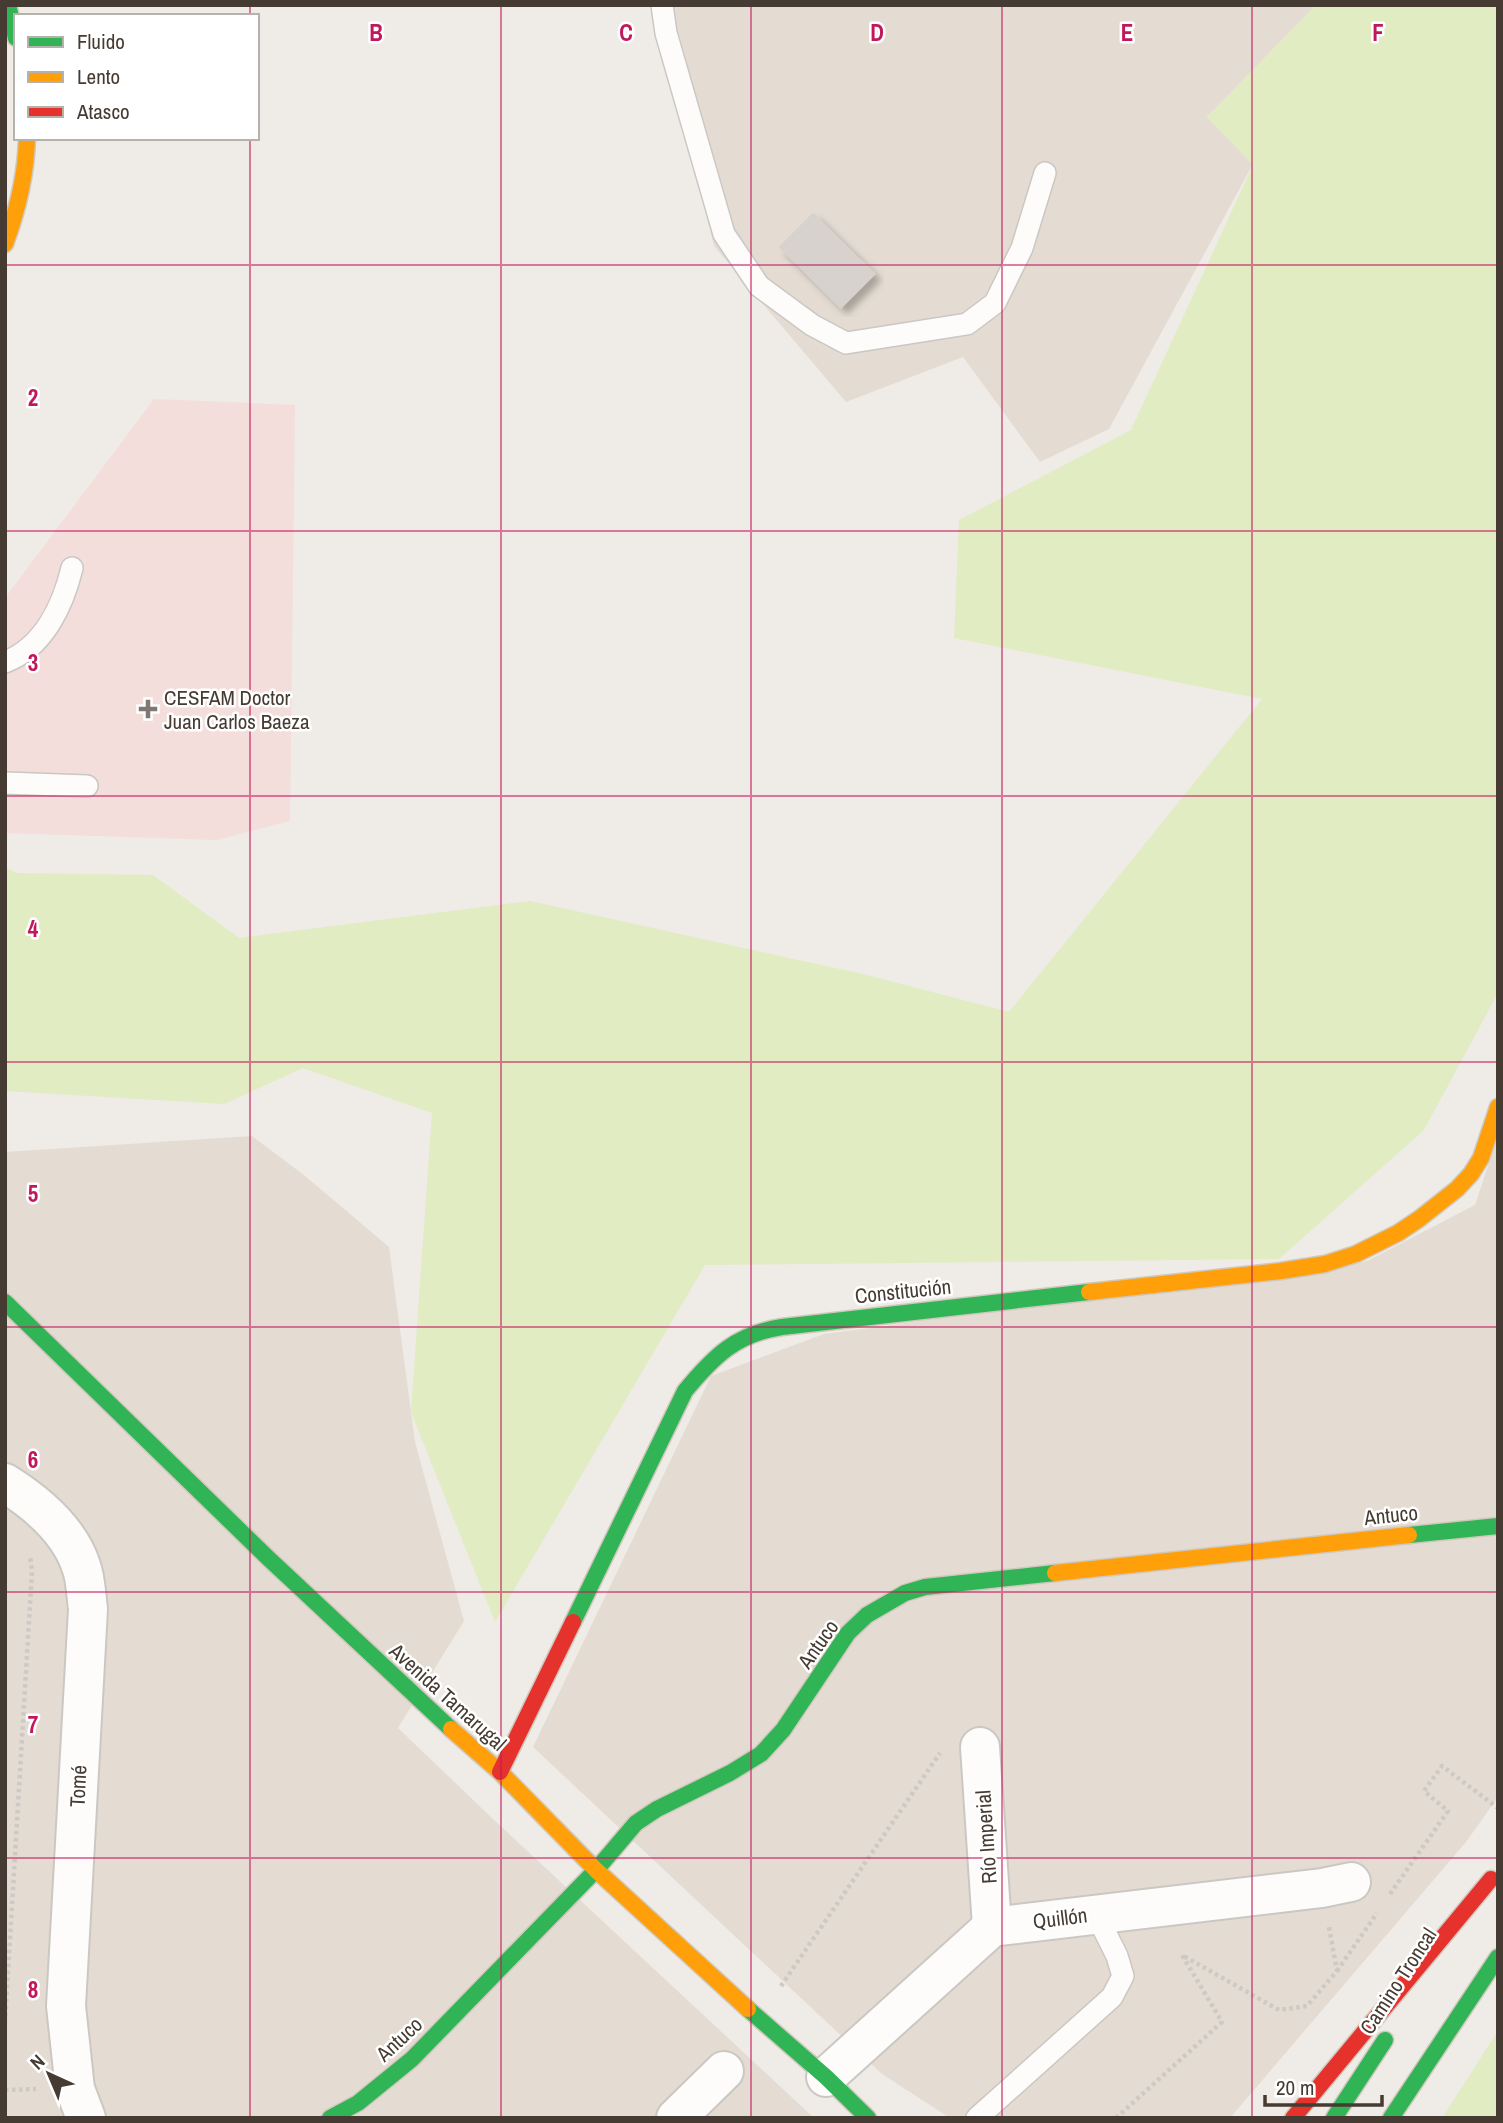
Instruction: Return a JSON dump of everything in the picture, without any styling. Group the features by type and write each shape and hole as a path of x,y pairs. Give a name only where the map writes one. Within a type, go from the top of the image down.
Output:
{"street":[{"path":"8,5 14,30"},
{"path":"5,243 19,209 27,167 27,140"},
{"name":"Constitución","path":"500,1772 685,1391 704,1367 728,1345 760,1330 813,1322 1280,1271 1339,1260 1390,1237 1433,1210 1457,1190 1480,1160 1498,1107"},
{"name":"Avenida Tamarugal","path":"5,1302 411,1694 500,1772 596,1870 826,2077 867,2118"},
{"name":"Tomé","path":"5,1483 21,1493 52,1521 72,1544 83,1569 88,1609 66,2006 75,2089 86,2118"},
{"name":"Antuco","path":"330,2118 358,2103 412,2059 596,1870 636,1823 657,1809 730,1773 761,1754 783,1730 848,1633 876,1609 905,1593 925,1587 1498,1526"},
{"name":"Río Imperial","path":"980,1747 992,1927"},
{"path":"1293,2118 1494,1874"},
{"name":"Camino Troncal","path":"1409,2004 1494,1874"},
{"name":"Quillón","path":"992,1927 1336,1885"},
{"path":"826,2077 992,1927"},
{"path":"1391,2118 1498,1957"},
{"name":"Camino Troncal","path":"1334,2118 1394,2027"},
{"path":"676,2118 723,2071"}],"lane":[{"path":"662,5 666,33 724,234 759,286 812,325 846,343 967,324 995,303 1022,248 1045,173"},
{"path":"5,662 40,636 55,615 66,592 72,568"},
{"path":"5,783 87,786"},
{"path":"977,2118 1112,1997 1123,1976 1117,1956 1096,1914"}],"path":[{"path":"5,2023 32,1571"},
{"path":"759,2019 941,1751"},
{"path":"1116,2118 1222,2022 1182,1955 1279,2010 1307,2006 1336,1971 1448,1811 1424,1791 1442,1766 1498,1808"},
{"path":"1336,1885 1336,1971"}],"shaded area":[{"path":"654,5 1316,5 1207,117 1253,164 1109,429 1040,462 963,357 846,402 714,246"},
{"name":"CESFAM Doctor Juan Carlos Baeza","path":"154,399 295,405 290,821 217,840 5,833 5,598"},
{"path":"252,1136 304,1175 389,1247 415,1442 464,1621 398,1728 814,2118 5,2118 5,1152"},
{"path":"1498,1136 1498,1797 1466,1842 1230,2118 950,2118 882,2074 533,1747 711,1376 824,1334 1367,1261 1475,1205"}],"green space":[{"path":"1316,5 1498,5 1498,993 1424,1130 1279,1259 705,1265 495,1622 411,1412 432,1113 303,1068 224,1104 5,1091 5,867 17,873 153,875 239,938 530,901 867,975 1009,1012 1262,699 954,638 959,520 1131,430 1253,165 1207,117"},
{"path":"1498,2031 1498,2118 1442,2118"}],"building":[{"path":"813,214 874,274 841,307 780,247"}],"traffic: fast":[{"path":"8,5 14,30"},
{"path":"573,1622 685,1391 716,1357 739,1341 766,1330 782,1327 1089,1292"},
{"path":"5,1302 267,1557 451,1729"},
{"path":"1409,1535 1498,1526"},
{"path":"330,2118 358,2103 412,2059 596,1870 636,1823 657,1809 730,1773 761,1754 783,1730 848,1633 867,1615 905,1593 925,1587 1055,1573"},
{"path":"1391,2118 1498,1957"},
{"path":"748,2009 826,2077 868,2118"},
{"path":"1334,2118 1385,2040"}],"traffic: slow":[{"path":"5,244 20,192 27,140"},
{"path":"1089,1292 1281,1271 1325,1264 1356,1254 1398,1233 1457,1189 1481,1158 1498,1107"},
{"path":"1055,1573 1409,1535"},
{"path":"451,1729 500,1772 596,1870 748,2009"}],"traffic: jam":[{"path":"500,1772 573,1622"},
{"path":"1293,2118 1491,1879"}],"place":[{"name":"CESFAM Doctor Juan Carlos Baeza","path":"148,709"}]}
